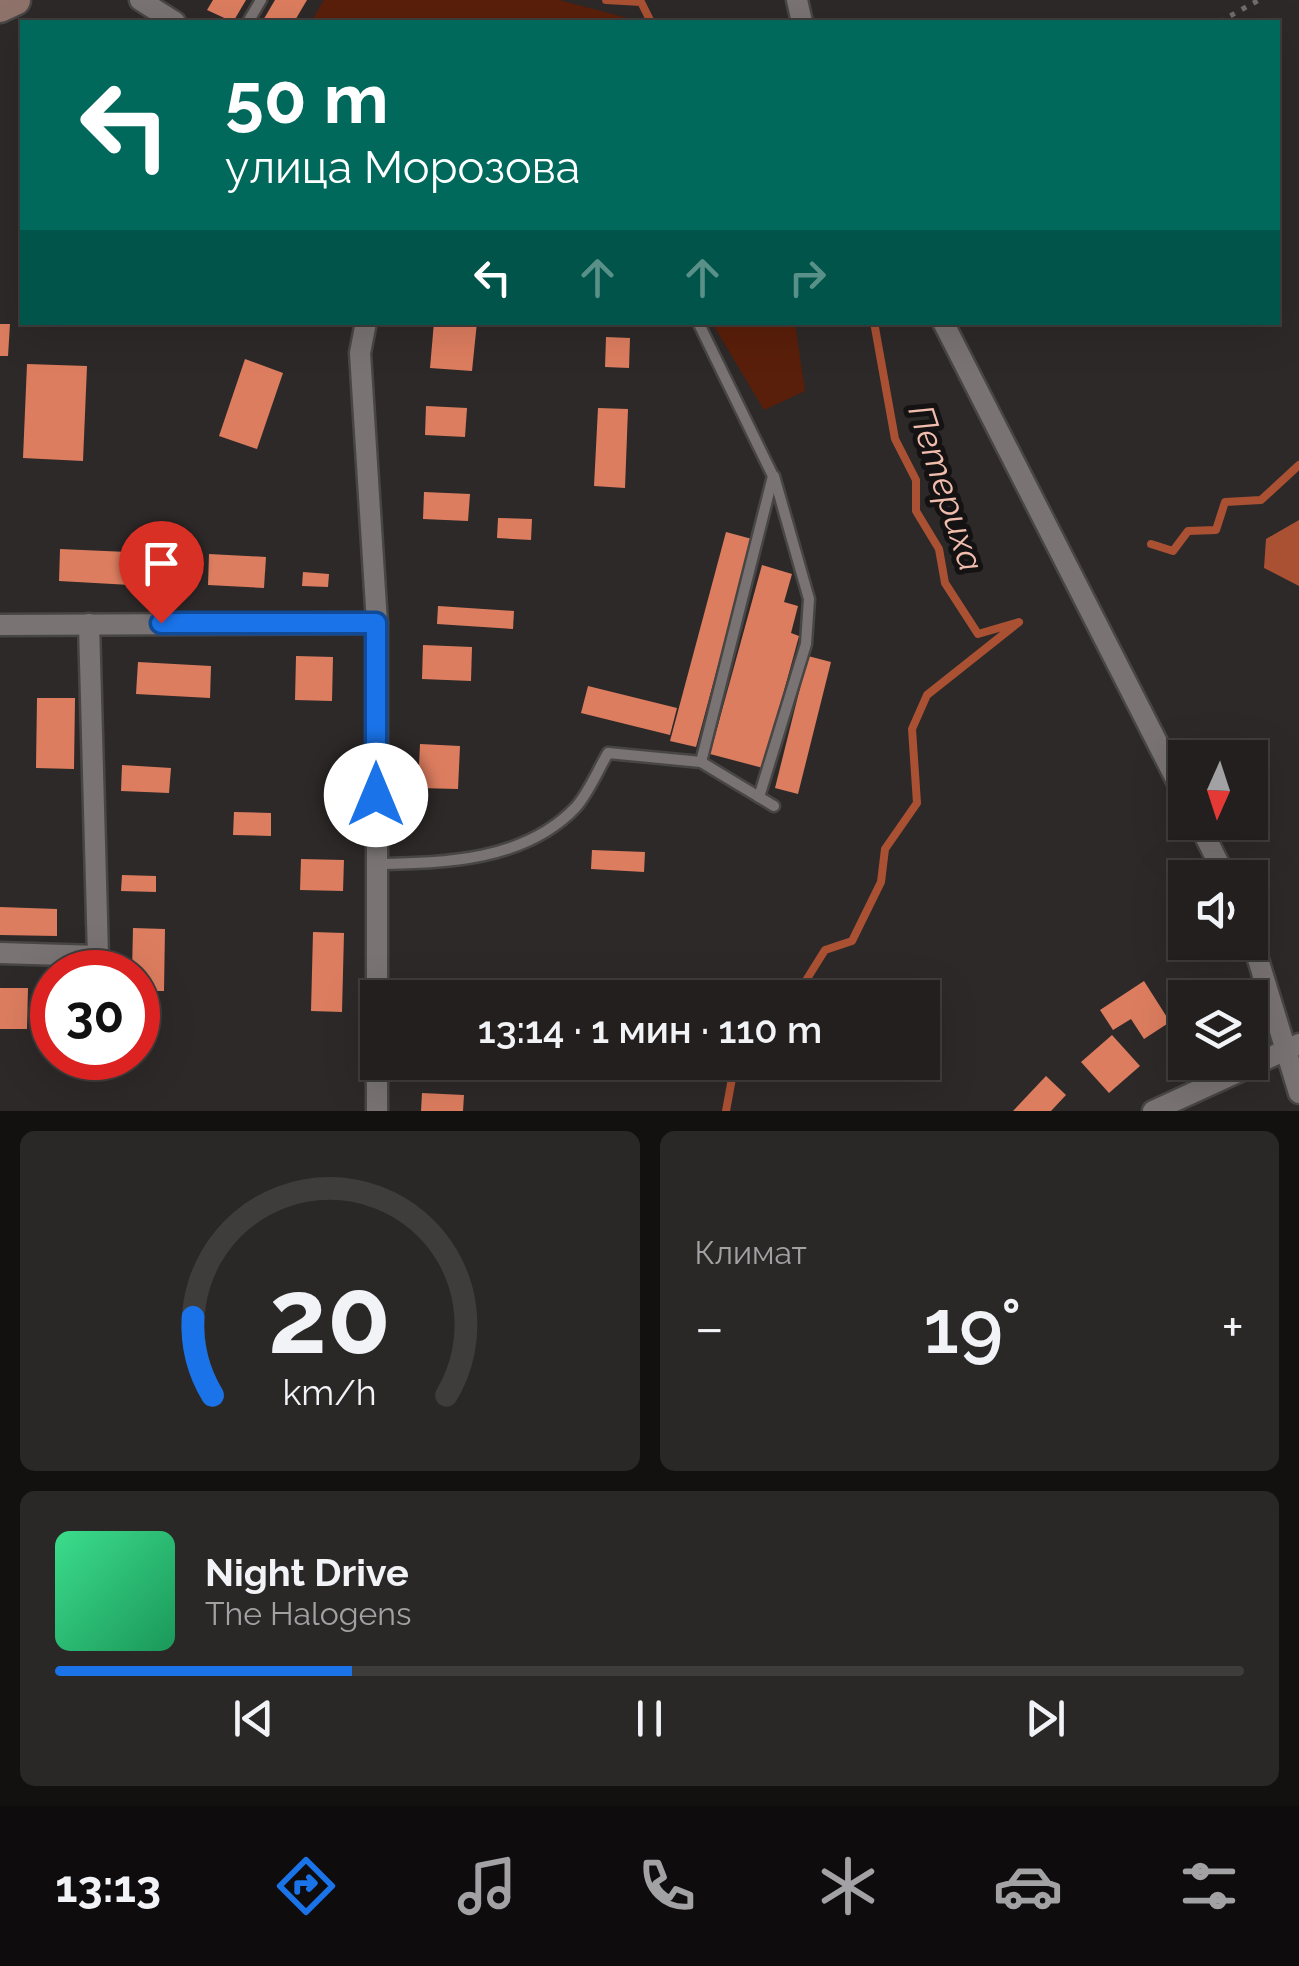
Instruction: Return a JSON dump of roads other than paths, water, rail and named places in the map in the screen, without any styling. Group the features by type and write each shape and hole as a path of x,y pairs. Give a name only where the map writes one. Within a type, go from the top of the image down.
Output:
{"street":[{"path":"0,7 13,0"},
{"path":"140,0 172,20"},
{"path":"365,325 360,353 376,623 376,1111"},
{"path":"946,325 1168,763"},
{"path":"0,625 376,623"},
{"path":"0,953 98,956 89,624"},
{"path":"1260,960 1293,1046 1299,1093"},
{"path":"1153,1111 1293,1046"}],"lane":[{"path":"699,325 773,476 809,599 806,644 759,797"},
{"path":"700,762 773,476"},
{"path":"376,864 457,863 526,841 576,807 608,753 700,762 774,806"}],"waterway":[{"name":"Петериха","path":"606,0 641,2 650,20"},
{"name":"Петериха","path":"806,980 825,950 852,941 881,882 885,849 917,803 912,729 927,695 1019,622 978,634 945,583 939,549 916,511 916,480 895,439 875,325"},
{"path":"1151,544 1173,551 1188,531 1216,530 1225,502 1261,500 1299,465"},
{"name":"Петериха","path":"726,1111 732,1080"}]}
